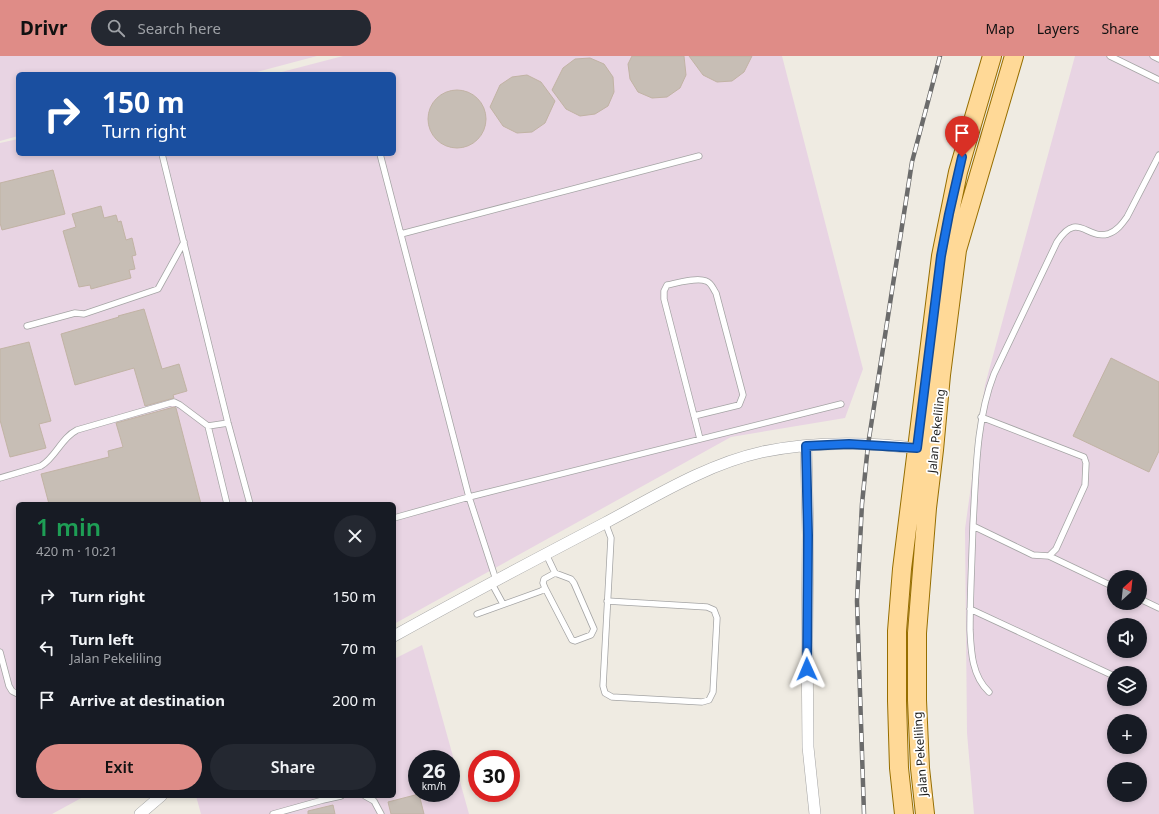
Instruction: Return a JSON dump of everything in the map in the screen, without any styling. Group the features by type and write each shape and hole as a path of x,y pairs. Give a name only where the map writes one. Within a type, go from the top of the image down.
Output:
{"main road":[{"name":"Jalan Pekeliling","path":"925,814 920,768 917,700 917,633 927,508 926,449 942,249 958,172 992,56"},
{"name":"Jalan Pekeliling","path":"904,814 899,768 897,632 902,569 941,375 957,250 1014,56"}],"street":[{"path":"396,635 494,581 675,486 742,458 762,452 806,446 849,444 926,449"},
{"path":"806,446 808,535 808,747 815,814"},
{"path":"140,814 159,798"}],"lane":[{"path":"1110,56 1159,79"},
{"path":"1153,56 1159,59"},
{"path":"989,692 979,680 974,666 971,652 970,608 973,526 981,417 987,392 994,374 1062,234 1069,228 1077,226 1098,234 1108,234 1114,231 1127,217 1157,165 1159,155"},
{"path":"162,156 228,423 249,502"},
{"path":"381,156 469,497 494,581 503,604"},
{"path":"401,234 699,156"},
{"path":"27,326 75,313 84,314 158,289 184,242"},
{"path":"694,416 739,405 743,396 716,294 712,285 707,281 699,279 667,285 664,291 664,298 694,416 700,439"},
{"path":"0,478 40,466 49,459 65,438 77,430 174,402 208,426 227,502"},
{"path":"396,517 469,497 841,404"},
{"path":"981,417 1084,457 1086,463 1085,484 1056,549 1049,556"},
{"path":"208,426 228,423"},
{"path":"606,522 611,538 607,601 603,686 605,693 612,697 702,702 710,700 713,692 717,618 714,610 707,607 607,601"},
{"path":"973,526 1033,555 1049,556 1107,583"},
{"path":"546,554 555,573 572,579 594,629 591,636 575,641 572,640 543,583 544,579 555,573"},
{"path":"477,614 545,588"},
{"path":"1147,602 1159,608"},
{"path":"970,608 1107,673"},
{"path":"0,652 9,686 16,693"},
{"path":"273,814 322,798"},
{"path":"369,798 374,801 381,814"}],"shaded area":[{"path":"0,56 317,56 257,72 16,72 16,137 0,141"},
{"path":"343,56 782,56 863,369 845,418 731,437 396,623 396,502 16,502 16,798 81,798 52,814 0,814 0,143 16,139 16,156 396,156 396,72 282,72"},
{"path":"1075,56 1159,56 1159,814 974,814 967,733 965,529 985,385"},
{"path":"422,645 451,750 408,750 408,802 460,802 460,782 469,814 201,814 197,798 396,798 396,658"}],"building":[{"path":"632,56 684,56 686,75 680,88 667,97 652,98 638,92 630,79 628,64"},
{"path":"689,56 752,56 744,72 732,81 717,82 703,75"},
{"path":"590,58 604,64 613,77 614,92 608,106 595,114 580,116 566,109 552,90 563,68 575,59"},
{"path":"527,75 541,82 555,101 545,123 532,132 517,133 503,126 490,107 500,85 512,77"},
{"path":"457,90 473,95 481,103 486,119 481,135 473,143 457,148 441,143 433,135 428,119 433,103 441,95"},
{"path":"53,170 65,214 2,230 0,223 0,183"},
{"path":"101,206 104,218 116,215 118,222 121,221 126,240 132,238 136,255 132,256 135,269 129,270 131,278 91,289 90,285 79,287 63,231 76,227 72,214"},
{"path":"144,309 162,369 179,364 187,391 173,395 174,398 145,406 134,368 75,385 61,334"},
{"path":"29,342 51,421 39,424 46,448 10,457 0,420 0,349"},
{"path":"1111,358 1159,382 1159,451 1149,472 1073,436"},
{"path":"174,407 176,408 200,502 48,502 41,474 109,457 108,451 123,447 116,423"},
{"path":"408,797 408,802 421,802 424,814 391,814 388,802"},
{"path":"333,805 335,814 308,814 308,811"}],"railway":[{"path":"864,814 857,601 862,504 868,445 912,162 940,56"}],"route":[{"path":"807,669 808,535 806,446 849,444 917,448 941,256 962,157"}]}
